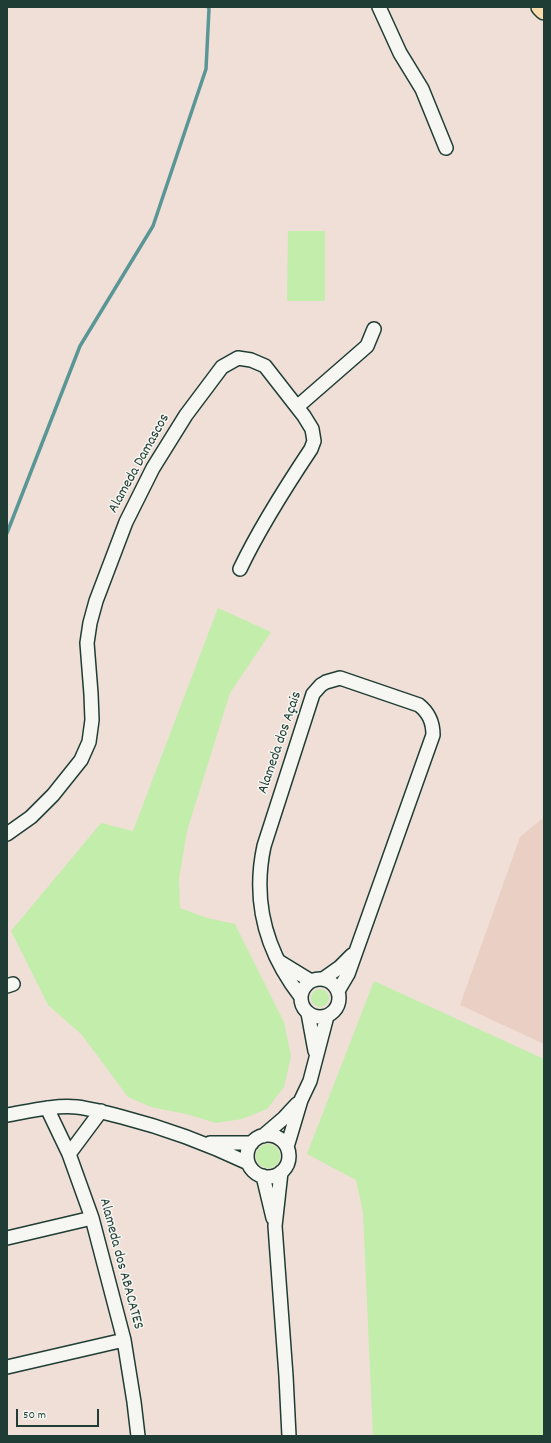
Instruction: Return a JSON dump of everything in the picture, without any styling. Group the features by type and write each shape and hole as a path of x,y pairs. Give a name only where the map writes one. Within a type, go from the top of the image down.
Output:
{"main road":[{"path":"540,7 544,11"}],"street":[{"path":"379,7 400,53 422,89 446,148"},
{"path":"297,407 367,346 374,330"},
{"name":"Alameda Damascos","path":"7,834 31,817 53,795 82,760 89,742 92,720 92,701 87,643 90,623 96,601 126,522 153,468 186,415 222,367 238,358 251,360 264,366 297,407 312,429 314,442 311,449 276,502 251,545 240,569"},
{"name":"Alameda dos Açais","path":"301,997 291,985 278,961 267,935 260,907 259,876 264,846 314,694 321,685 340,678 419,705 430,718 433,729 430,743 348,974 338,991"},
{"path":"278,961 317,980 330,981 335,985 340,997 336,1009 326,1016 314,1016 304,1009 301,997 302,991 306,985 317,980 340,967 355,952"},
{"path":"308,1013 316,1055"},
{"path":"301,1100 284,1118 263,1136 252,1143 248,1150 247,1156 248,1163 256,1173 262,1176 276,1175 282,1172 286,1167 288,1160 287,1147 301,1100 310,1081 326,1016"},
{"path":"7,1115 47,1108 76,1107 101,1111 152,1124 200,1142 248,1163"},
{"name":"Alameda dos ABACATES","path":"47,1108 69,1154 92,1218 124,1340 138,1436"},
{"path":"69,1154 101,1111"},
{"path":"263,1136 277,1137 287,1147"},
{"path":"200,1142 252,1143"},
{"path":"282,1172 276,1226 289,1436"},
{"path":"262,1176 276,1226"},
{"path":"7,1238 92,1218"},
{"path":"7,1367 124,1340"}],"shaded area":[{"path":"544,817 544,1044 460,1005 520,837"}],"green space":[{"path":"288,231 325,231 325,301 287,301"},
{"path":"218,608 271,632 230,693 187,831 179,879 180,908 207,918 235,924 284,1022 291,1056 284,1087 267,1109 242,1119 216,1123 186,1114 151,1107 128,1097 82,1035 48,1005 11,931 101,823 133,831"},
{"path":"374,981 544,1059 544,1436 373,1436 363,1212 356,1180 307,1154"},
{"path":"316,989 324,989 329,994 327,1005 324,1007 316,1007 311,1002 311,994"},
{"path":"268,1144 277,1147 280,1156 277,1165 268,1168 259,1165 256,1156 259,1147"}],"waterway":[{"path":"7,533 80,346 153,226 206,69 208,7"}]}
